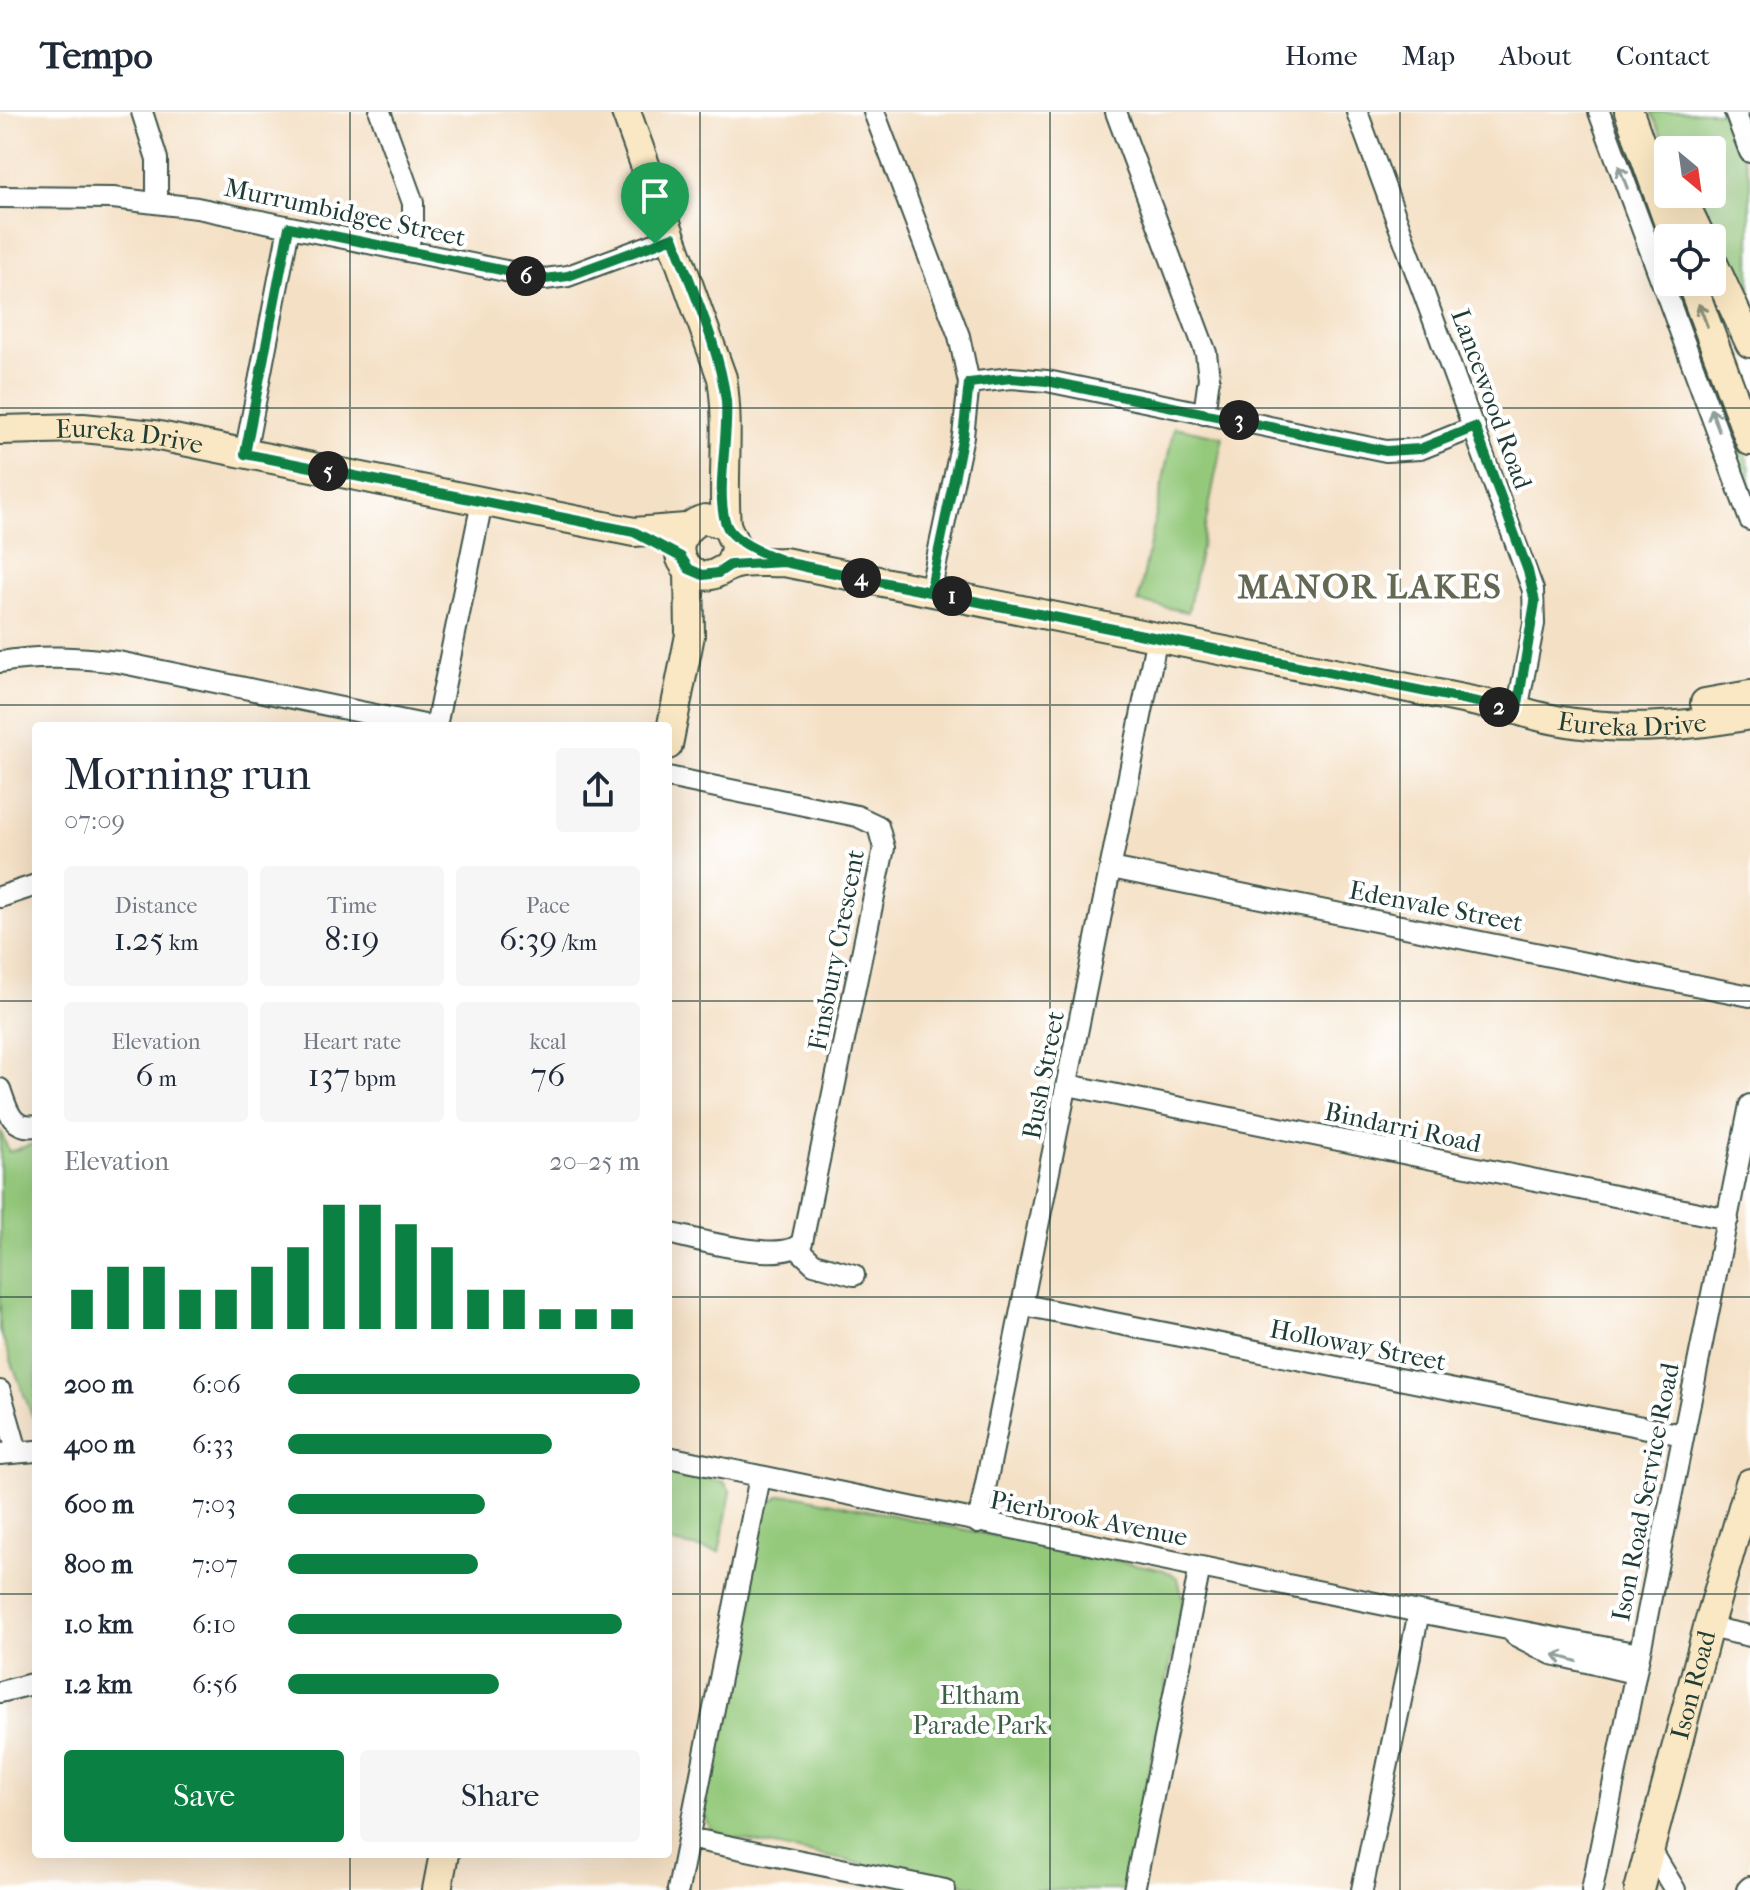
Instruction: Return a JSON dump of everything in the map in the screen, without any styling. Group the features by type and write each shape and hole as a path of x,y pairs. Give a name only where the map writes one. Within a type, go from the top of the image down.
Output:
{"street":[{"path":"142,112 157,159 157,203"},
{"path":"380,112 413,203 407,251"},
{"path":"626,112 722,378 726,410 723,466 727,550 690,635 672,725"},
{"path":"874,112 959,336 969,383 963,436 930,592"},
{"path":"1116,112 1206,353 1209,378 1204,414"},
{"name":"Lancewood Road","path":"1357,112 1528,571 1535,602 1517,710"},
{"path":"1599,112 1750,520"},
{"path":"1629,112 1669,224"},
{"path":"1642,112 1654,138"},
{"path":"1735,112 1750,152"},
{"name":"Murrumbidgee Street","path":"0,197 76,196 157,203 554,279 673,237"},
{"path":"245,454 289,227"},
{"path":"1726,291 1750,343"},
{"path":"1696,296 1750,441"},
{"path":"969,383 1026,378 1386,451 1420,449 1475,427"},
{"name":"Eureka Drive","path":"0,430 46,427 115,430 634,532 692,524"},
{"path":"690,635 685,563 679,542 723,466"},
{"path":"437,722 482,502"},
{"path":"692,524 713,519 727,550"},
{"name":"Eureka Drive","path":"634,532 685,563"},
{"path":"685,563 703,575 727,550"},
{"name":"Eureka Drive","path":"727,550 1517,710 1547,720 1609,725 1704,722 1750,715"},
{"name":"Bush Street","path":"978,1523 1157,637"},
{"path":"0,662 23,658 78,657 118,662 410,722"},
{"name":"Eureka Drive","path":"1517,710 1657,707 1750,695"},
{"name":"Finsbury Crescent","path":"672,778 857,816 878,826 883,839 880,872 808,1226 797,1248"},
{"name":"Edenvale Street","path":"1111,868 1750,996"},
{"path":"0,897 32,886"},
{"name":"Bindarri Road","path":"1068,1085 1728,1219"},
{"path":"0,1089 14,1121 20,1126 32,1126"},
{"name":"Ison Road Service Road","path":"1592,1890 1750,1105"},
{"path":"672,1234 772,1253 797,1248 823,1269 854,1275"},
{"name":"Holloway Street","path":"1023,1305 1683,1435"},
{"path":"0,1391 18,1452"},
{"name":"Pierbrook Avenue","path":"672,1458 978,1523 1501,1627 1552,1654 1637,1663"},
{"path":"678,1890 760,1477"},
{"name":"Ison Road","path":"1639,1890 1708,1627 1750,1483"},
{"path":"1134,1890 1200,1567"},
{"path":"1362,1890 1419,1612"},
{"path":"1708,1627 1750,1636"},
{"path":"0,1692 32,1684"},
{"path":"688,1838 908,1886 945,1890"},
{"path":"1649,1847 1675,1890"},
{"path":"437,1890 443,1858"}],"green space":[{"path":"1651,112 1726,112 1750,175 1750,318 1726,269 1726,224 1704,224 1696,208 1726,208 1726,136 1662,136"},
{"path":"1675,296 1686,296 1750,468 1750,496"},
{"path":"1174,427 1223,437 1188,612 1138,602"},
{"path":"0,1130 9,1152 32,1144 32,1415 0,1331"},
{"path":"672,1472 724,1482 731,1492 719,1552 672,1543"},
{"name":"Eltham Parade Park","path":"794,1495 1164,1570 1178,1578 1183,1600 1125,1890 993,1890 724,1836 711,1830 703,1813 763,1510 779,1496"}],"district":[{"name":"MANOR LAKES","path":"1370,586"}],"route":[{"path":"655,244 568,276 545,279 289,227 245,454 634,532 681,557 689,569 703,575 711,576 730,565 784,562 930,592 963,436 969,383 1011,378 1047,381 1386,451 1420,449 1475,427 1528,571 1535,602 1534,624 1517,710 805,567 784,562 735,538 726,525 723,466 726,410 718,363 673,237 655,244"}]}
